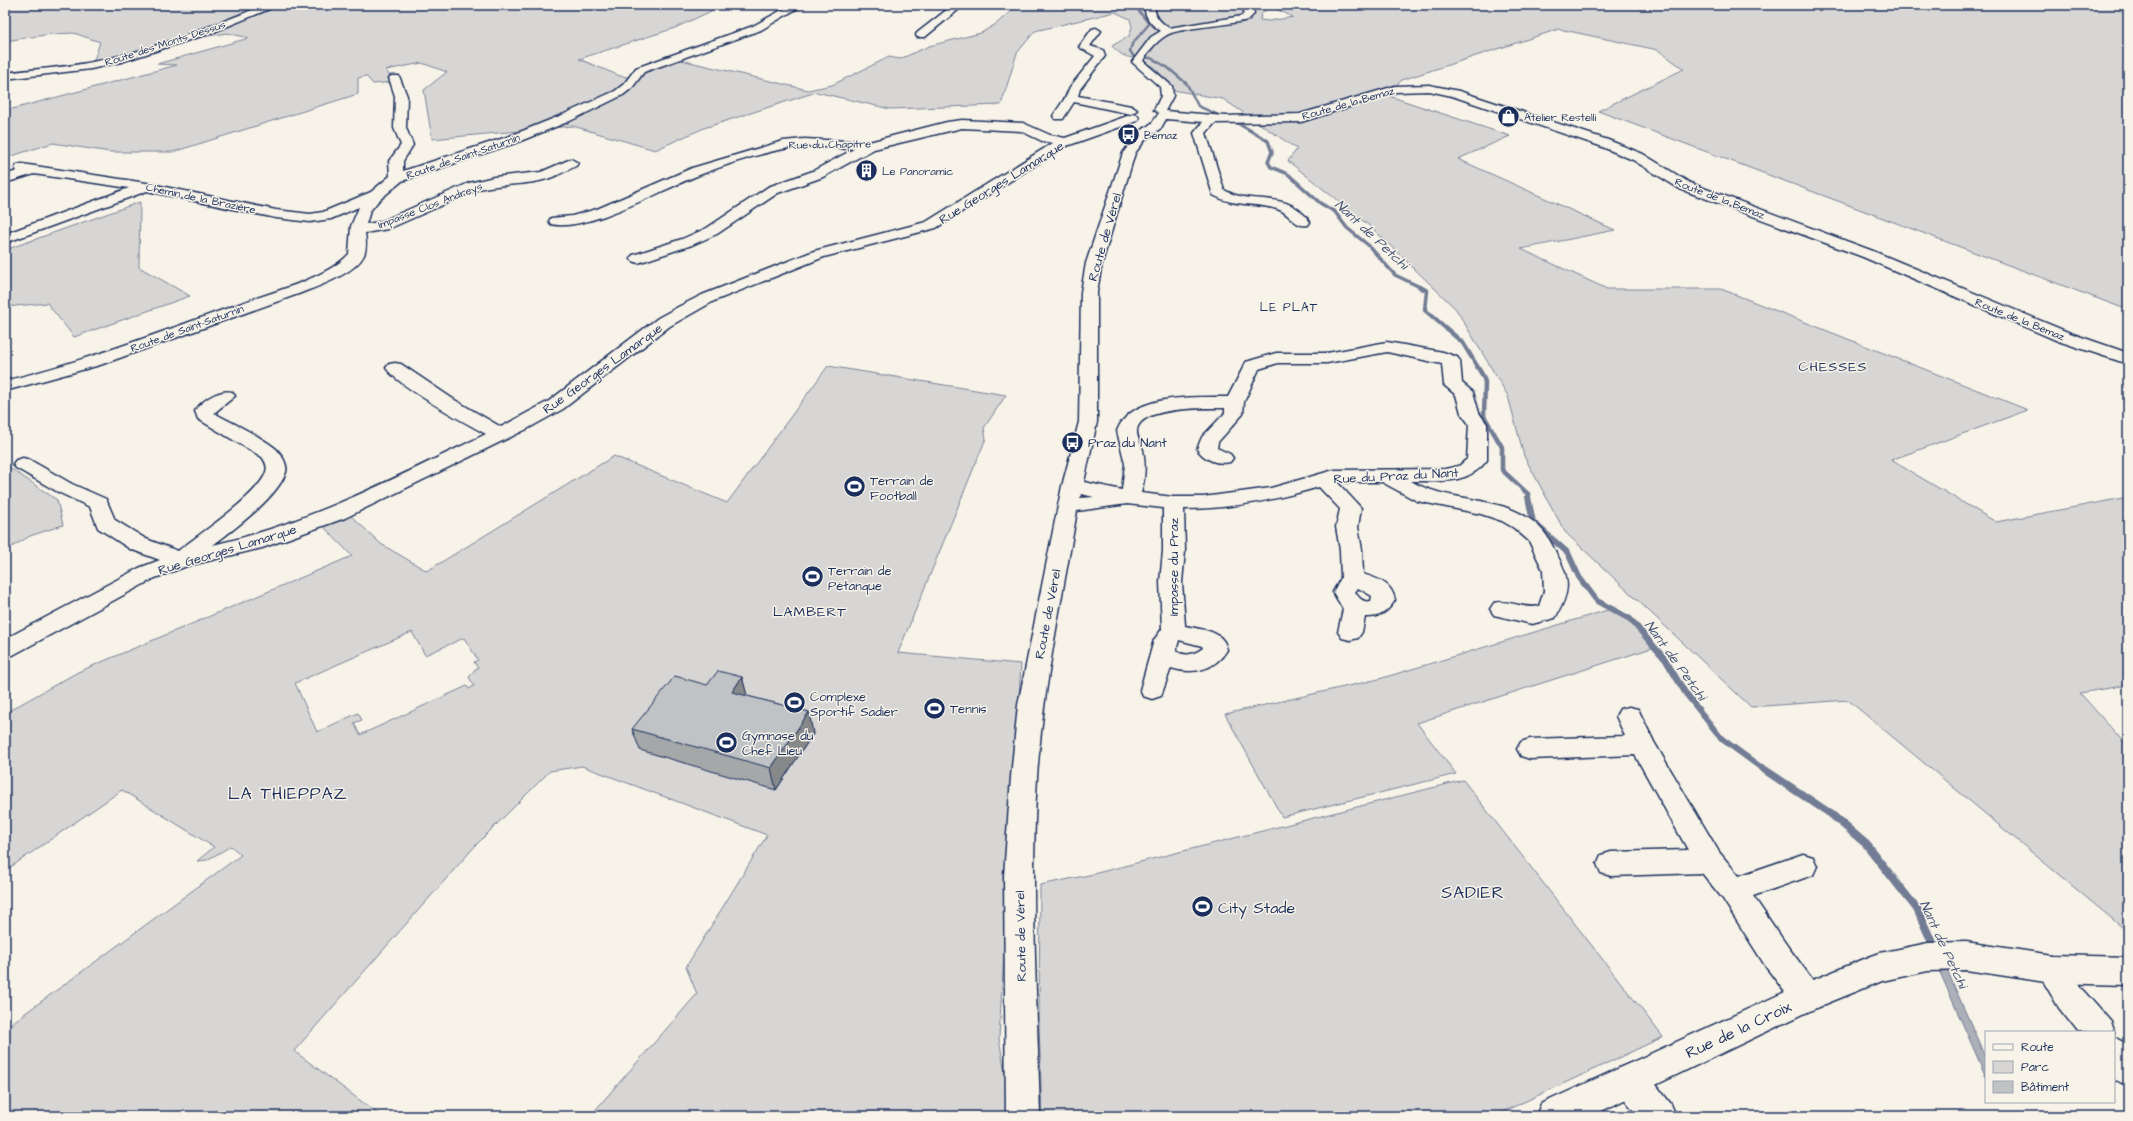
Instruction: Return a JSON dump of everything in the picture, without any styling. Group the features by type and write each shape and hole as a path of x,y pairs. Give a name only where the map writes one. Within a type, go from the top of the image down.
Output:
{"street":[{"name":"Route des Monts Dessus","path":"5,76 91,66 117,60 207,31 274,5"},
{"name":"Route de Saint-Saturnin","path":"5,386 30,380 138,347 318,279 352,261 358,253 358,230 362,213 386,185 397,178 514,139 566,118 619,93 628,86 640,70 757,28 798,5"},
{"path":"921,35 959,5"},
{"path":"1150,5 1149,11 1160,28 1172,30"},
{"name":"Route de Vérel","path":"1023,1116 1020,838 1031,705 1070,496 1089,410 1089,292 1094,263 1129,153 1142,136 1148,114 1167,96 1164,84 1140,57 1155,39 1172,30 1240,20 1249,14 1248,5"},
{"path":"1059,116 1071,98 1074,89 1100,56 1099,52 1084,46 1096,31"},
{"path":"395,78 401,96 400,128 407,145 396,161 397,178"},
{"name":"Route de la Bemaz","path":"1071,98 1148,114 1211,120 1244,120 1301,118 1405,87 1429,88 1455,93 1604,143 1638,157 1668,177 1685,186 1868,254 2064,338 2128,359"},
{"name":"Rue Georges Lamarque","path":"5,649 147,573 181,560 254,543 338,513 501,434 556,405 664,322 708,298 813,256 931,225 1064,142 1148,114"},
{"path":"1211,120 1200,133 1218,192 1223,196 1233,199 1290,209 1303,222"},
{"name":"Rue du Chapitre","path":"556,221 572,220 602,212 697,171 783,145 804,143 870,146 947,126 962,124 1023,127 1046,138 1064,142"},
{"path":"638,258 687,242 712,231 729,222 773,190 818,174 870,146"},
{"name":"Impasse Clos Andreys","path":"358,230 383,226 474,186 494,181 525,179 545,175 571,163"},
{"name":"Chemin de la Brazière","path":"5,179 27,169 146,187 276,214 310,218 326,216 376,195"},
{"path":"5,239 128,195 146,187"},
{"name":"Rue du Praz du Nant","path":"1070,496 1095,504 1130,498 1173,503 1236,500 1299,488 1324,480 1349,475 1445,475 1466,471 1477,460 1478,424 1470,413 1464,392 1453,385 1451,361 1443,357 1387,347 1327,358 1276,358 1252,366 1235,402 1234,414 1209,441 1207,448 1212,454 1223,458"},
{"path":"395,368 422,388 464,415 501,434"},
{"path":"23,464 65,488 98,503 105,523 138,544 181,560 254,499 276,473 276,462 269,453 205,415 204,411 208,406 226,396"},
{"path":"1130,498 1137,468 1134,450 1127,431 1132,420 1152,409 1172,405 1235,402"},
{"path":"1388,476 1430,498 1467,503 1498,511 1533,533 1551,561 1558,581 1556,593 1547,612 1532,616 1502,609"},
{"path":"1324,480 1351,508 1347,527 1351,550 1352,578 1344,592 1346,601 1355,607 1376,610 1385,599 1384,594 1375,585 1352,578"},
{"name":"Impasse du Praz","path":"1152,690 1166,640 1174,631 1171,582 1174,551 1173,503"},
{"path":"1350,632 1355,607"},
{"name":"Impasse du Praz","path":"1163,654 1169,659 1190,664 1201,662 1210,657 1215,650 1214,643 1210,640 1174,631"},
{"path":"1629,716 1642,745 1709,861 1733,890 1777,957 1806,997"},
{"path":"1530,749 1642,745"},
{"path":"1611,864 1709,861"},
{"path":"1733,890 1803,866"},
{"name":"Rue de la Croix","path":"1553,1116 1806,997 1880,967 1938,957 1966,956 2052,969 2128,971"},
{"path":"2052,969 2070,998 2097,1031"},
{"path":"2115,1054 2128,1070"},
{"path":"1631,1080 1659,1116"}],"green space":[{"path":"5,5 724,5 675,28 579,59 620,76 627,77 677,59 808,90 832,85 889,57 900,59 929,46 981,33 996,24 1018,5 2128,5 2128,310 1598,111 1684,69 1658,50 1559,29 1402,80 1386,95 1510,136 1458,159 1615,230 1521,249 1607,289 1721,289 2028,410 1891,460 1996,522 2128,497 2128,685 2080,693 2128,747 2128,932 1848,700 1751,707 1565,532 1524,456 1508,396 1456,309 1372,228 1288,161 1297,149 1223,99 1173,90 1162,75 1148,63 1143,60 1122,55 1117,51 1112,46 1129,36 1132,27 1130,19 1115,12 1035,31 1017,53 1001,105 890,109 816,92 704,128 655,150 573,126 432,139 424,90 447,72 422,63 386,70 393,82 373,84 366,76 358,78 358,94 173,152 110,152 53,143 5,158 5,111 177,65 157,64 249,38 227,33 178,41 93,63 100,42 74,33 52,34 5,41","holes":["1270,6 1293,17 1269,21 1260,20 1261,14"]},
{"path":"140,202 139,267 190,296 74,337 47,303 5,307 5,250"},
{"path":"828,366 1006,395 984,428 986,438 898,653 1021,664 999,1038 1006,1079 1006,1116 590,1116 697,994 686,967 767,835 582,766 550,771 476,845 294,1051 381,1116 5,1116 5,1028 241,855 231,846 207,860 197,861 214,847 122,790 5,871 5,713 78,672 352,556 321,524 348,513 381,544 427,571 614,456 727,503","holes":["412,632 425,655 464,638 478,660 474,662 478,668 474,670 469,677 474,686 469,689 467,686 360,735 354,723 362,720 358,713 317,732 295,683"]},
{"path":"5,461 10,468 57,500 63,525 30,536 5,551"},
{"path":"1611,609 1630,619 1655,647 1417,723 1456,774 1282,817 1225,714 1379,679"},
{"path":"1463,780 1663,1037 1494,1116 1042,1116 1039,1023 1040,885 1089,875"}],"shaded area":[{"path":"1935,961 1945,965 1985,1057 1985,1075"}],"building":[{"name":"Gymnase du Chef Lieu","path":"718,671 742,677 732,692 809,712 771,768 632,729 675,676 707,685"}],"waterway":[{"name":"Nant de Petchi","path":"1142,5 1138,10 1149,24 1132,44 1130,51 1134,57 1151,58 1167,67 1187,84 1198,106 1242,125"},
{"name":"Nant de Petchi","path":"1242,125 1268,141 1272,152 1268,162 1271,167 1288,174 1320,203 1335,212 1347,228 1368,245 1395,275 1420,287"},
{"name":"Nant de Petchi","path":"1420,287 1427,291 1425,310 1463,343 1483,376 1485,382 1484,416 1502,447 1502,470 1528,494 1529,498"},
{"name":"Nant de Petchi","path":"1528,497 1533,522 1568,553 1579,577 1597,601 1630,619 1665,659 1686,694 1722,739 1763,769"},
{"name":"Nant de Petchi","path":"1762,768 1831,814 1866,844 1917,909 1935,949"}],"place":[{"name":"Atelier Restelli","path":"1509,117"},
{"name":"Bémaz","path":"1129,135"},
{"name":"Le Panoramic","path":"866,171"},
{"name":"Praz du Nant","path":"1073,442"},
{"name":"Terrain de Football","path":"854,487"},
{"name":"Terrain de Pétanque","path":"813,577"},
{"name":"Complexe Sportif Sadier","path":"795,703"},
{"name":"Tennis","path":"935,708"},
{"name":"Gymnase du Chef Lieu","path":"727,742"},
{"name":"City Stade","path":"1203,907"}],"district":[{"name":"LE PLAT","path":"1289,307"},
{"name":"CHESSES","path":"1833,366"},
{"name":"LAMBERT","path":"810,611"},
{"name":"LA THIEPPAZ","path":"288,793"},
{"name":"SADIER","path":"1473,892"}]}
